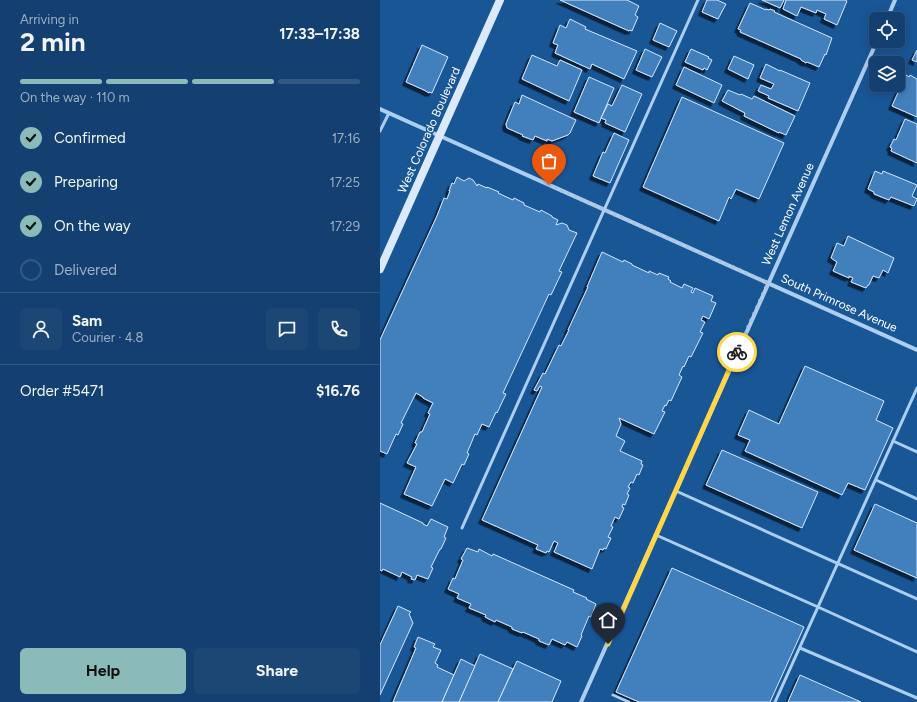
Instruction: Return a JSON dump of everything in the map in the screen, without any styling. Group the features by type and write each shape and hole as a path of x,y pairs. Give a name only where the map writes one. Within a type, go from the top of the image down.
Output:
{"street":[{"name":"West Colorado Boulevard","path":"380,269 500,0"},
{"path":"890,12 895,0"},
{"name":"West Lemon Avenue","path":"581,702 874,48"},
{"name":"South Primrose Avenue","path":"380,109 917,350"}],"lane":[{"path":"462,528 698,0"},
{"path":"380,132 389,113"},
{"path":"775,702 917,388"},
{"path":"912,400 917,402"},
{"path":"893,441 917,452"},
{"path":"876,480 917,499"},
{"path":"676,491 917,599"},
{"path":"656,535 917,652"},
{"path":"800,648 917,698"},
{"path":"613,695 629,702"}],"building":[{"path":"560,0 627,0 639,6 635,15 638,17 632,31 629,31"},
{"path":"707,0 717,0 726,4 718,19 702,12"},
{"path":"762,0 784,0 780,8"},
{"path":"786,0 847,1 837,25 824,19 826,14 817,10 816,13 801,7 797,16 783,9"},
{"path":"750,3 766,10 770,9 775,11 774,12 832,38 826,55 825,54 819,67 807,62 806,63 801,59 740,32 741,30 738,29"},
{"path":"570,19 586,27 585,29 637,51 624,79 592,64 590,69 555,53 558,45 553,43 560,25 566,28"},
{"path":"660,23 677,31 669,47 653,40"},
{"path":"422,45 448,57 432,93 406,82"},
{"path":"645,49 662,57 652,77 636,70"},
{"path":"691,49 709,57 708,58 712,60 707,70 704,68 703,70 685,62"},
{"path":"917,50 917,62 912,60"},
{"path":"532,55 557,66 560,60 582,70 569,101 522,79"},
{"path":"734,56 754,65 748,79 728,69"},
{"path":"766,64 810,83 798,111 768,98 769,96 758,91 761,85 771,89 774,84 760,78"},
{"path":"684,67 722,85 714,103 676,85"},
{"path":"906,75 909,77 910,75 917,79 917,117 892,106 898,92 905,92"},
{"path":"589,77 614,88 599,123 574,112"},
{"path":"622,85 642,94 625,132 605,123 606,120 601,118 608,104 612,106"},
{"path":"728,90 752,99 754,96 795,116 786,135 744,116 745,113 722,101"},
{"path":"522,95 576,120 570,133 552,141 547,139 547,141 535,136 533,140 507,128 506,124 515,102 519,104"},
{"path":"682,97 784,143 759,199 736,189 731,199 729,197 719,221 643,187"},
{"path":"905,119 917,124 917,163 891,151 892,148 890,147 894,139 896,140"},
{"path":"614,133 629,140 610,183 593,176 603,152 605,153"},
{"path":"875,171 882,174 883,171 917,185 912,196 917,199 914,206 891,197 889,200 874,194 874,192 868,189"},
{"path":"457,177 464,181 469,178 473,180 477,186 478,184 487,187 513,200 514,198 524,203 524,205 540,212 541,210 558,220 556,225 562,223 567,225 569,230 577,233 559,271 562,272 551,295 549,294 503,393 506,394 497,413 496,412 489,427 482,424 477,435 475,434 464,465 462,464 453,483 445,479 432,506 404,494 416,467 407,463 417,444 415,443 420,432 422,432 430,414 428,413 433,403 416,393 401,423 403,424 398,435 396,434 387,454 380,451 380,340 444,198 447,199 452,183 454,184"},
{"path":"848,236 894,258 888,273 883,270 879,278 873,276 866,288 851,282 853,278 849,276 849,278 833,271 837,262 831,258 837,243 844,246"},
{"path":"602,252 623,262 624,260 649,273 649,271 658,275 659,273 669,277 668,279 671,281 670,282 682,288 684,284 693,288 691,292 693,293 695,288 713,296 711,301 716,303 709,319 703,316 701,320 705,322 700,332 703,333 691,357 689,356 684,367 683,366 679,375 682,377 671,401 669,400 662,411 665,412 654,434 619,418 621,424 616,436 625,441 620,451 642,461 641,464 643,465 639,475 637,474 633,483 631,482 628,487 630,488 627,494 629,495 625,505 623,504 622,507 624,508 619,519 615,517 611,526 613,527 608,537 611,538 606,549 600,549 592,569 554,552 558,543 554,541 549,552 547,551 546,553 536,549 538,545 482,520 542,387 540,386 537,391 534,390 543,373 545,374 559,345 561,346 569,330"},
{"path":"805,366 884,401 876,420 893,428 865,490 848,483 842,495 745,451 750,440 738,435 749,410 779,424"},
{"path":"722,450 818,492 802,528 706,485"},
{"path":"380,503 427,526 431,519 448,527 444,537 446,538 431,567 433,568 428,579 417,575 415,580 411,579 412,577 402,572 400,577 383,569 382,571 380,570"},
{"path":"875,504 917,523 917,578 854,550"},
{"path":"467,548 478,552 479,549 492,556 493,554 574,590 573,592 596,604 591,617 589,616 577,647 567,642 565,645 552,639 549,645 539,641 539,639 512,629 512,627 496,620 495,622 485,617 486,615 469,608 471,604 457,598 459,594 448,589 453,578 455,579 463,560 461,559"},
{"path":"672,568 804,627 770,702 639,702 616,692"},
{"path":"398,606 411,612 409,614 413,623 380,695 380,645"},
{"path":"418,637 435,644 433,647 441,650 435,663 438,665 437,667 454,675 442,702 393,702 416,648 414,647"},
{"path":"480,654 513,669 498,702 459,702"},
{"path":"461,659 475,666 459,702 442,702"},
{"path":"517,661 561,681 552,702 498,702"},
{"path":"800,675 861,702 788,702"}],"way so far":[{"path":"549,185 768,283 737,352"}],"route":[{"path":"608,644 737,352"}]}
